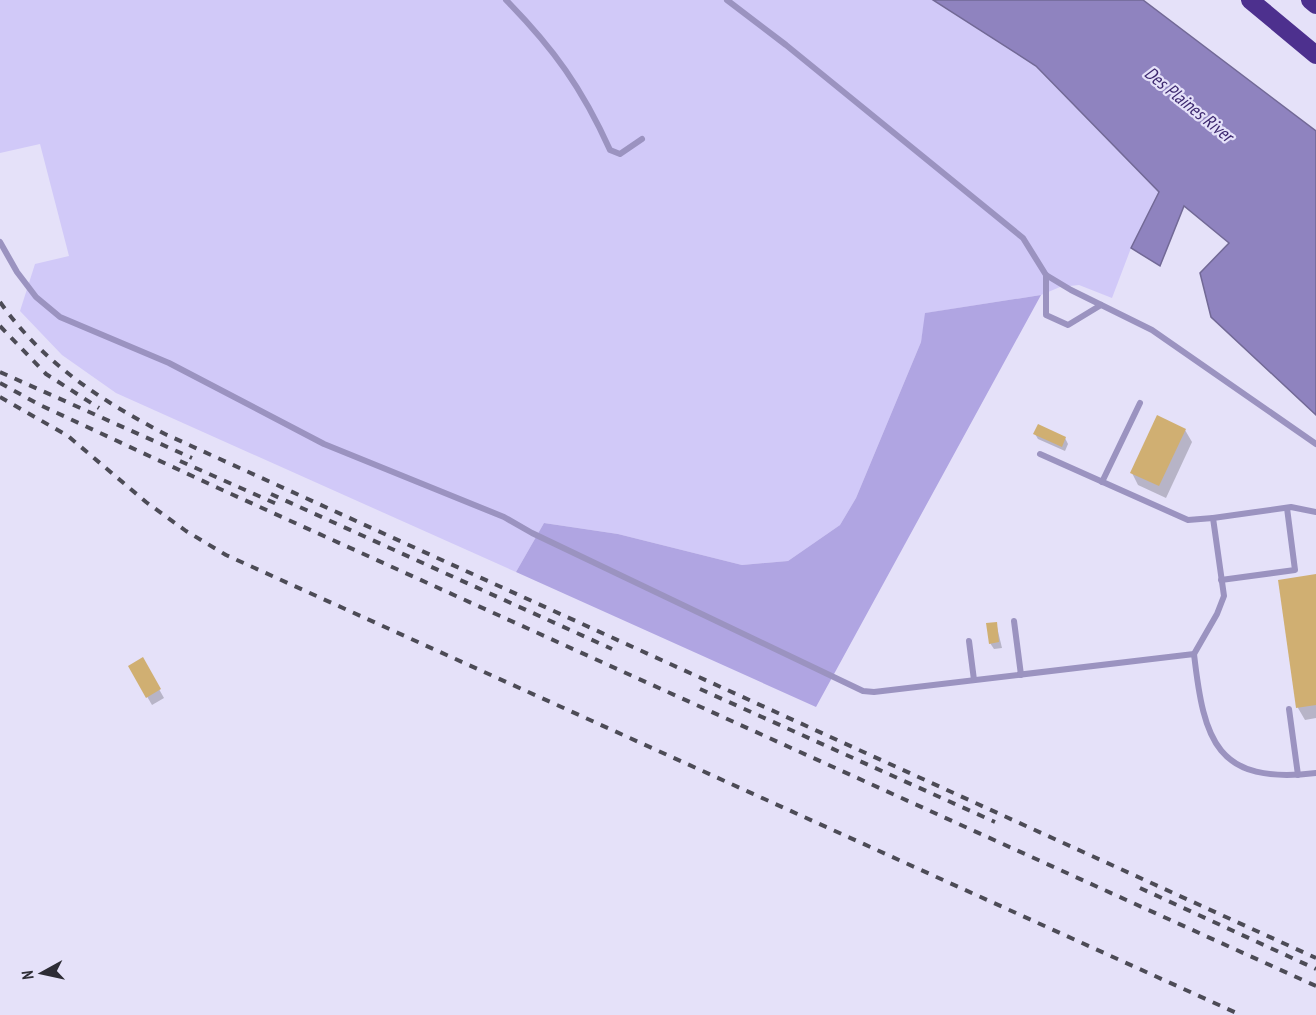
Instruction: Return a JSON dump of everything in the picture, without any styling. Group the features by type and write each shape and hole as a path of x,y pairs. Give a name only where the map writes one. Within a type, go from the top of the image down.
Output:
{"highway":[{"path":"1250,0 1316,55"},
{"path":"1310,0 1316,5"}],"lane":[{"path":"506,0 556,56 578,85 610,150 621,154 642,138"},
{"path":"727,0 770,32 1023,238 1046,275 1152,330 1316,444"},
{"path":"0,242 17,272 36,297 60,317 169,363 324,444 504,517 532,533 863,691 874,692 1194,654"},
{"path":"1046,275 1046,315 1068,325 1101,305"},
{"path":"1102,482 1140,403"},
{"path":"1040,454 1188,520 1287,508 1309,508 1316,512"},
{"path":"1221,580 1295,570 1287,508"},
{"path":"1213,518 1224,596 1217,614 1194,654 1200,706 1210,735 1224,754 1242,768 1263,775 1316,773"},
{"path":"1014,621 1022,675"},
{"path":"969,641 974,680"},
{"path":"1289,709 1298,775"}],"shaded area":[{"path":"0,0 933,0 1036,66 1159,192 1131,248 1112,298 1079,285 1060,287 1041,295 926,313 921,342 856,498 840,525 788,561 742,565 618,534 544,523 516,572 116,393 62,355 20,311 35,264 69,256 40,144 0,153"},
{"path":"1041,295 816,707 516,572 544,523 618,534 742,565 788,561 840,525 856,498 921,342 925,313"}],"water":[{"name":"Des Plaines River","path":"933,0 1143,0 1316,131 1316,415 1211,317 1200,273 1229,243 1184,206 1160,266 1131,248 1159,192 1036,66"}],"building":[{"path":"1157,415 1186,429 1159,486 1130,473"},
{"path":"1038,424 1066,437 1062,447 1033,434"},
{"path":"1316,574 1316,705 1296,708 1278,580"},
{"path":"997,622 999,642 989,644 986,623"},
{"path":"143,657 161,689 146,698 128,666"}],"railway":[{"path":"0,302 17,324 54,362 118,408 165,434 1316,958"},
{"path":"0,326 46,374 99,408"},
{"path":"0,372 192,458"},
{"path":"0,383 40,405 218,488 1316,986"},
{"path":"0,397 68,436 146,502 186,531 226,555 1241,1015"},
{"path":"180,461 279,505"},
{"path":"271,494 612,649"},
{"path":"700,689 995,822"},
{"path":"1140,888 1316,969"}]}
